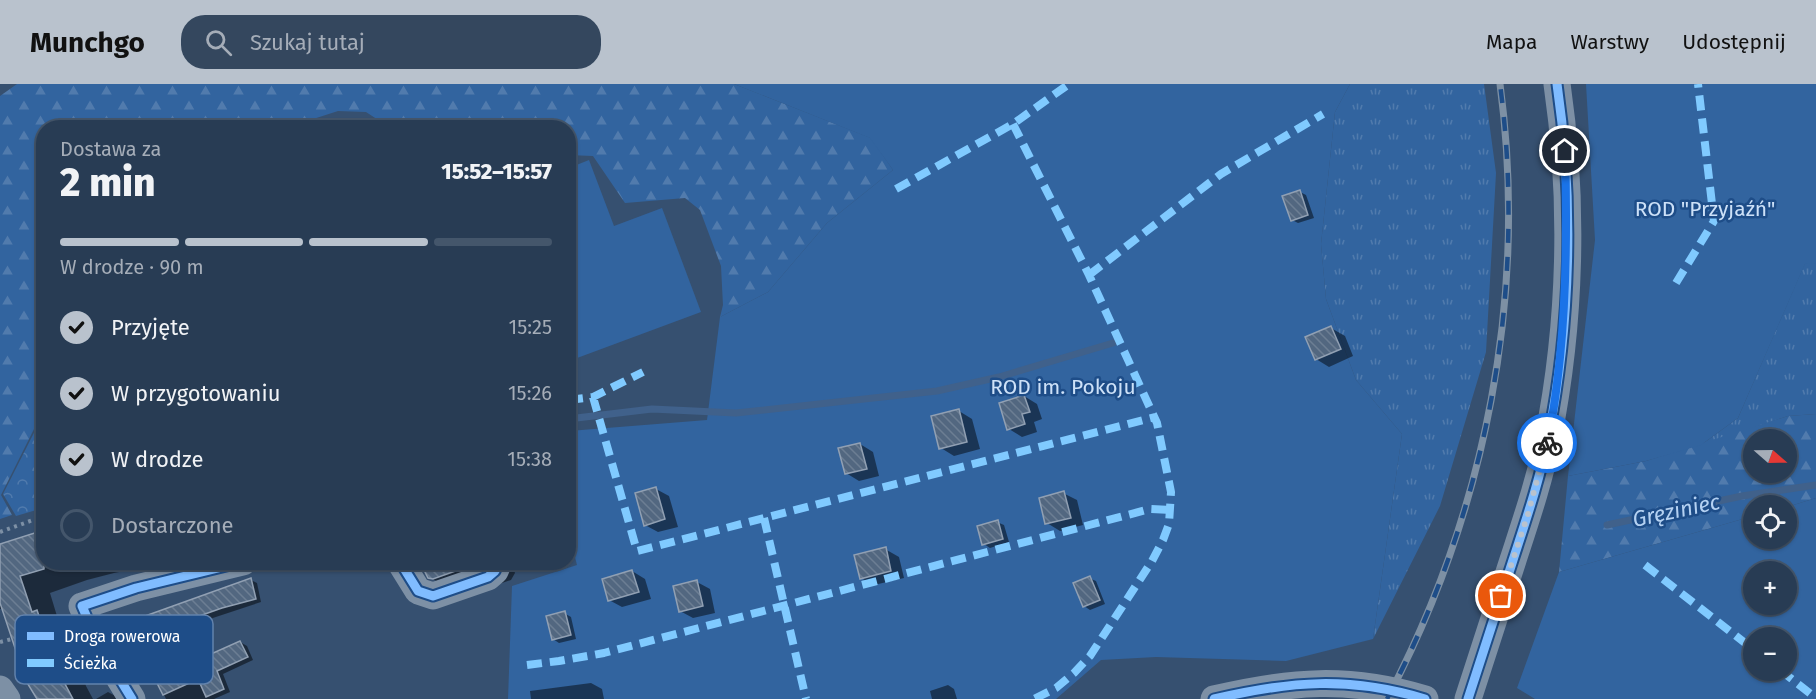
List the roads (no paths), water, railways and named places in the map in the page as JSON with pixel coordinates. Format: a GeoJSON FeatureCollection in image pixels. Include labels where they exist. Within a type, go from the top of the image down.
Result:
{"type":"FeatureCollection","features":[{"type":"Feature","properties":{"kind":"street"},"geometry":{"type":"LineString","coordinates":[[1468,699],[1534,494],[1557,391],[1567,254],[1565,151],[1557,84]]}},
{"type":"Feature","properties":{"kind":"street"},"geometry":{"type":"LineString","coordinates":[[86,615],[82,606],[136,588],[210,570]]}},
{"type":"Feature","properties":{"kind":"street"},"geometry":{"type":"LineString","coordinates":[[405,570],[418,591],[433,596],[488,577],[495,570]]}},
{"type":"Feature","properties":{"kind":"street"},"geometry":{"type":"LineString","coordinates":[[1214,699],[1279,686],[1325,683],[1368,686],[1425,699]]}},
{"type":"Feature","properties":{"kind":"street"},"geometry":{"type":"LineString","coordinates":[[123,684],[132,699]]}},
{"type":"Feature","properties":{"kind":"street"},"geometry":{"type":"LineString","coordinates":[[0,689],[7,699]]}},
{"type":"Feature","properties":{"kind":"waterway"},"geometry":{"type":"LineString","coordinates":[[576,418],[652,409],[736,413],[937,391],[999,377],[1113,343]]}},
{"type":"Feature","properties":{"kind":"waterway","name":"Gręziniec"},"geometry":{"type":"LineString","coordinates":[[1607,525],[1742,496],[1816,485]]}},
{"type":"Feature","properties":{"kind":"railway"},"geometry":{"type":"LineString","coordinates":[[1387,699],[1421,627],[1450,553],[1474,477],[1491,400],[1503,322],[1508,243],[1507,163],[1500,84]]}},
{"type":"Feature","properties":{"kind":"park label","name":"ROD \"Przyjaźń\""},"geometry":{"type":"Point","coordinates":[1705,209]}},
{"type":"Feature","properties":{"kind":"park label","name":"ROD im. Pokoju"},"geometry":{"type":"Point","coordinates":[1063,387]}}]}
